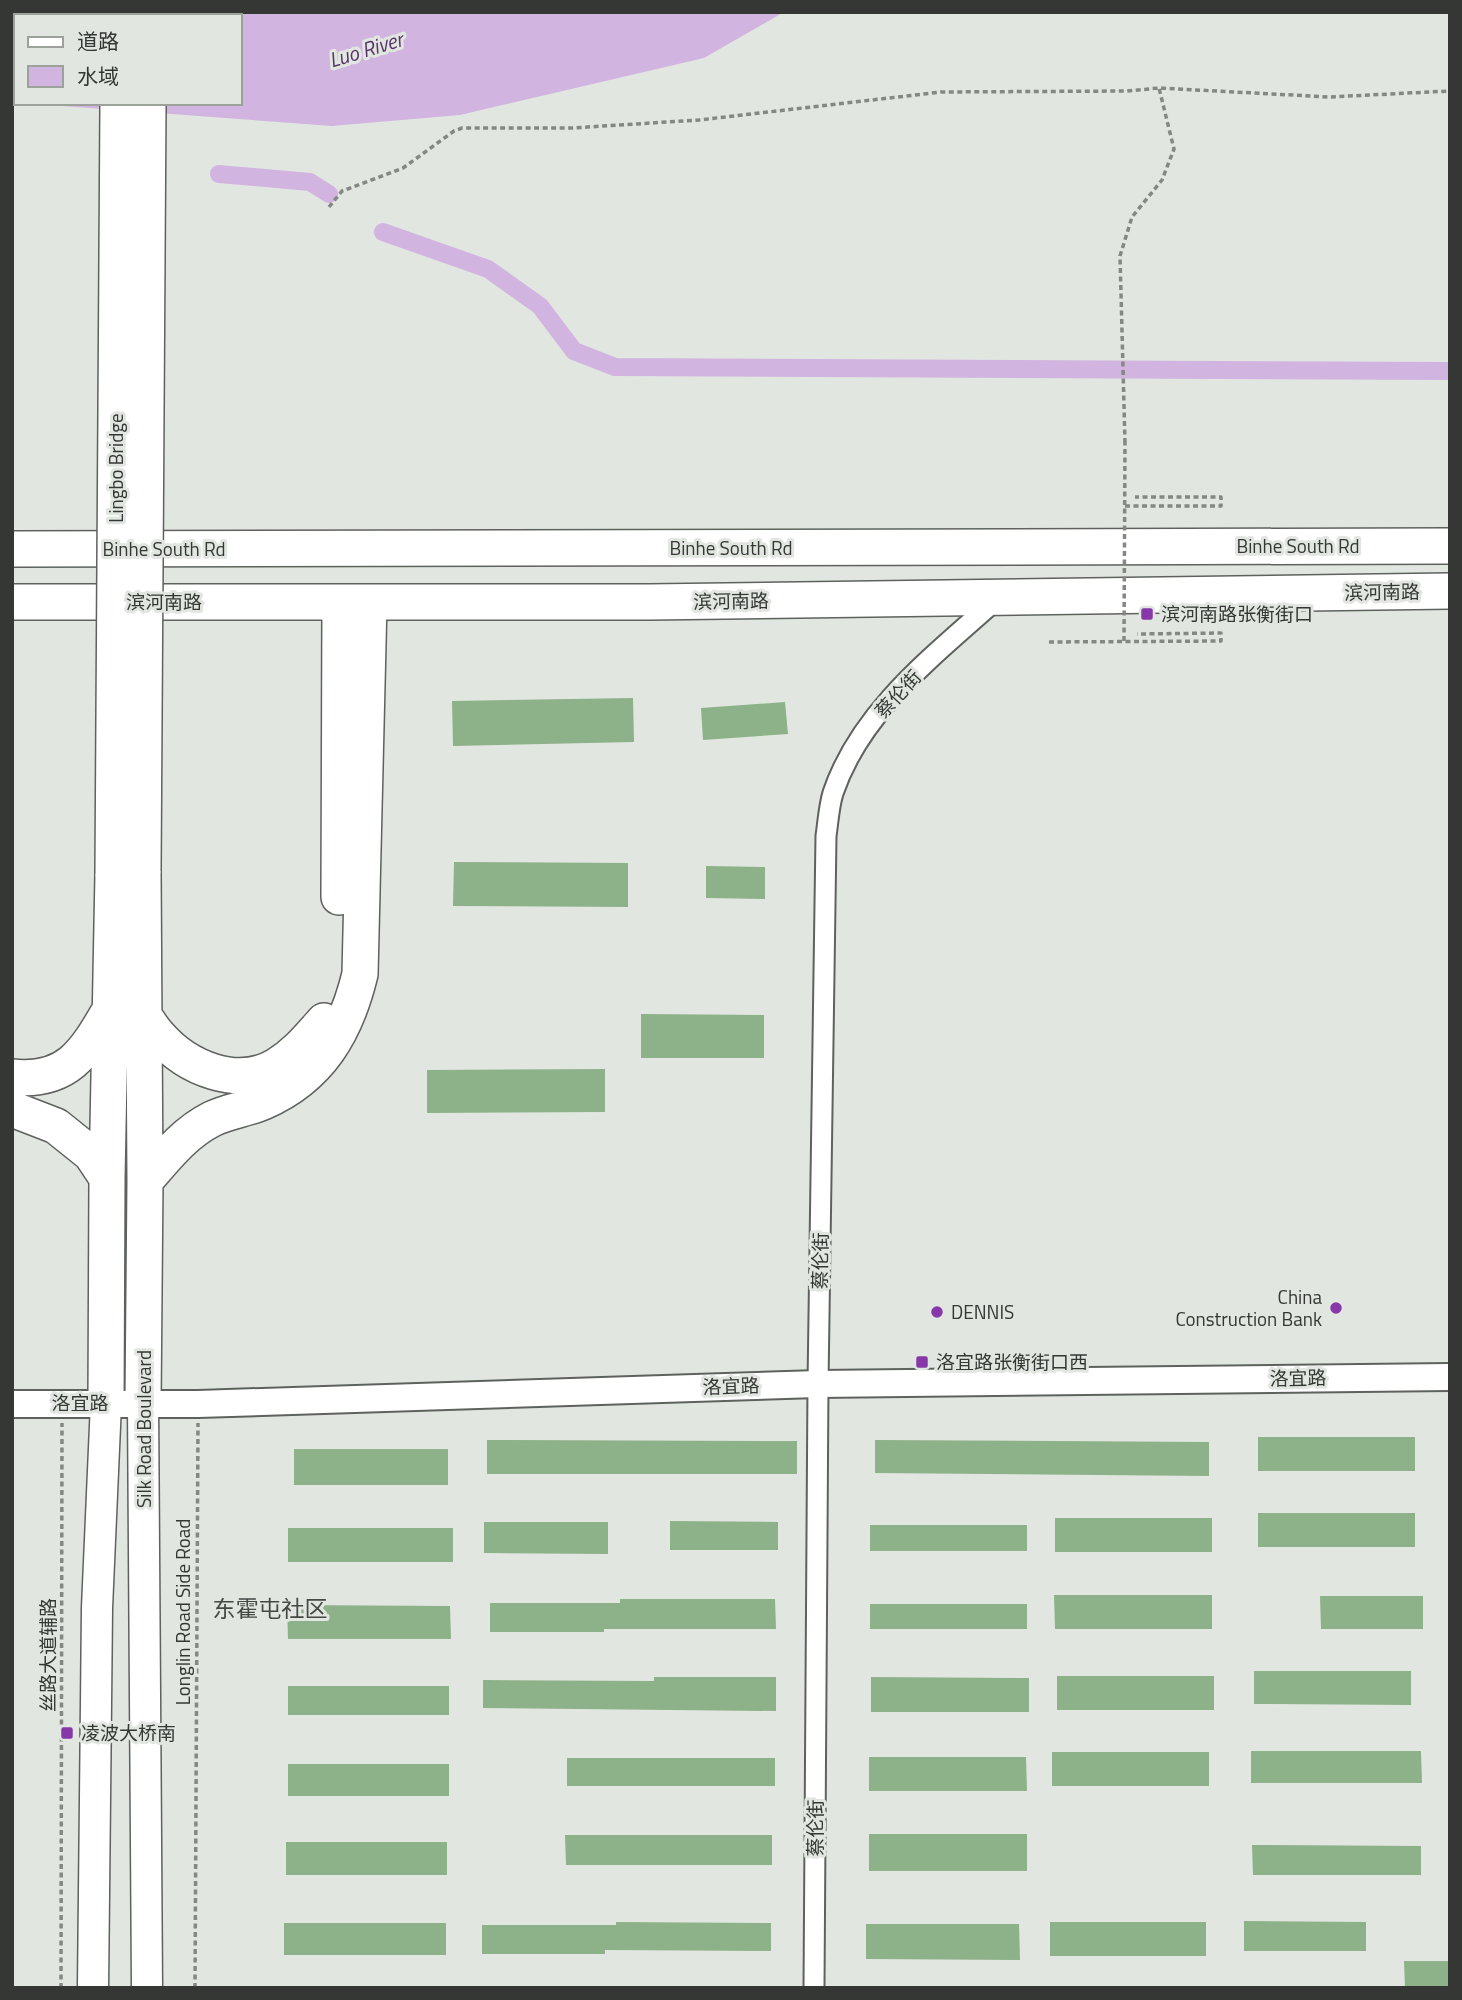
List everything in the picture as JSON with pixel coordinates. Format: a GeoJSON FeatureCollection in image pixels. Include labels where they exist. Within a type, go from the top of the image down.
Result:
{"type":"FeatureCollection","features":[{"type":"Feature","properties":{"kind":"highway","name":"Lingbo Bridge"},"geometry":{"type":"LineString","coordinates":[[118,105],[128,873]]}},
{"type":"Feature","properties":{"kind":"highway","name":"Lingbo Bridge"},"geometry":{"type":"LineString","coordinates":[[128,873],[148,105]]}},
{"type":"Feature","properties":{"kind":"highway"},"geometry":{"type":"LineString","coordinates":[[1045,546],[1064,556],[1072,568],[1064,586],[1048,598]]}},
{"type":"Feature","properties":{"kind":"highway","name":"Binhe South Rd"},"geometry":{"type":"LineString","coordinates":[[12,549],[1450,546]]}},
{"type":"Feature","properties":{"kind":"highway","name":"滨河南路"},"geometry":{"type":"LineString","coordinates":[[12,602],[354,603],[1048,598],[1450,591]]}},
{"type":"Feature","properties":{"kind":"highway"},"geometry":{"type":"LineString","coordinates":[[12,1077],[39,1077],[68,1067],[91,1042],[127,1011],[183,1056],[212,1073],[241,1077],[274,1067],[300,1048],[325,1020],[338,976],[354,603]]}},
{"type":"Feature","properties":{"kind":"highway"},"geometry":{"type":"LineString","coordinates":[[145,1181],[174,1147],[213,1118],[265,1101],[302,1080],[332,1046],[344,1024],[360,974],[354,603]]}},
{"type":"Feature","properties":{"kind":"highway","name":"Silk Road Boulevard"},"geometry":{"type":"LineString","coordinates":[[106,1397],[107,1178],[127,1011],[128,873]]}},
{"type":"Feature","properties":{"kind":"highway","name":"Silk Road Boulevard"},"geometry":{"type":"LineString","coordinates":[[127,1011],[145,1181],[143,1397]]}},
{"type":"Feature","properties":{"kind":"highway"},"geometry":{"type":"LineString","coordinates":[[12,1109],[56,1126],[91,1154],[107,1178]]}},
{"type":"Feature","properties":{"kind":"main road","name":"Silk Road Boulevard"},"geometry":{"type":"LineString","coordinates":[[93,1988],[97,1608],[106,1397]]}},
{"type":"Feature","properties":{"kind":"main road","name":"Silk Road Boulevard"},"geometry":{"type":"LineString","coordinates":[[143,1397],[147,1988]]}},
{"type":"Feature","properties":{"kind":"street","name":"蔡伦街"},"geometry":{"type":"LineString","coordinates":[[814,1988],[818,1378],[826,850],[832,794],[854,747],[898,690],[998,598]]}},
{"type":"Feature","properties":{"kind":"street","name":"洛宜路"},"geometry":{"type":"LineString","coordinates":[[12,1391],[143,1397],[198,1391],[1450,1365]]}},
{"type":"Feature","properties":{"kind":"street","name":"洛宜路"},"geometry":{"type":"LineString","coordinates":[[143,1397],[198,1404],[818,1378],[1450,1377]]}},
{"type":"Feature","properties":{"kind":"street","name":"洛宜路"},"geometry":{"type":"LineString","coordinates":[[12,1404],[106,1397]]}},
{"type":"Feature","properties":{"kind":"path"},"geometry":{"type":"LineString","coordinates":[[1124,641],[1125,443],[1120,256],[1132,216],[1162,180],[1174,149],[1159,88]]}},
{"type":"Feature","properties":{"kind":"path"},"geometry":{"type":"LineString","coordinates":[[329,207],[342,191],[403,168],[462,128],[572,128],[699,120],[941,92],[1127,91],[1159,88],[1329,97],[1450,91]]}},
{"type":"Feature","properties":{"kind":"path"},"geometry":{"type":"LineString","coordinates":[[1125,506],[1221,506],[1221,497],[1135,497]]}},
{"type":"Feature","properties":{"kind":"path"},"geometry":{"type":"LineString","coordinates":[[1049,642],[1221,641],[1221,634],[1136,634]]}},
{"type":"Feature","properties":{"kind":"path","name":"Longlin Road Side Road"},"geometry":{"type":"LineString","coordinates":[[195,1988],[198,1404]]}},
{"type":"Feature","properties":{"kind":"path","name":"丝路大道辅路"},"geometry":{"type":"LineString","coordinates":[[61,1988],[62,1423]]}},
{"type":"Feature","properties":{"kind":"water","name":"Luo River"},"geometry":{"type":"Polygon","coordinates":[[[12,12],[784,12],[704,58],[460,115],[332,126],[49,105],[242,105],[242,14],[14,14],[12,103],[12,12]]]}},
{"type":"Feature","properties":{"kind":"building"},"geometry":{"type":"Polygon","coordinates":[[[633,698],[634,742],[453,746],[452,701],[633,698]]]}},
{"type":"Feature","properties":{"kind":"building"},"geometry":{"type":"Polygon","coordinates":[[[785,702],[788,734],[703,740],[701,708],[785,702]]]}},
{"type":"Feature","properties":{"kind":"building"},"geometry":{"type":"Polygon","coordinates":[[[454,862],[628,863],[628,907],[453,906],[454,862]]]}},
{"type":"Feature","properties":{"kind":"building"},"geometry":{"type":"Polygon","coordinates":[[[706,866],[765,867],[765,899],[706,898],[706,866]]]}},
{"type":"Feature","properties":{"kind":"building"},"geometry":{"type":"Polygon","coordinates":[[[641,1014],[764,1015],[764,1058],[641,1058],[641,1014]]]}},
{"type":"Feature","properties":{"kind":"building"},"geometry":{"type":"Polygon","coordinates":[[[605,1069],[605,1112],[427,1113],[427,1070],[605,1069]]]}},
{"type":"Feature","properties":{"kind":"building"},"geometry":{"type":"Polygon","coordinates":[[[1258,1437],[1415,1437],[1415,1471],[1258,1471],[1258,1437]]]}},
{"type":"Feature","properties":{"kind":"building"},"geometry":{"type":"Polygon","coordinates":[[[487,1440],[797,1441],[797,1474],[487,1474],[487,1440]]]}},
{"type":"Feature","properties":{"kind":"building"},"geometry":{"type":"Polygon","coordinates":[[[875,1440],[1209,1442],[1209,1476],[875,1473],[875,1440]]]}},
{"type":"Feature","properties":{"kind":"building"},"geometry":{"type":"Polygon","coordinates":[[[294,1449],[448,1449],[448,1485],[294,1485],[294,1449]]]}},
{"type":"Feature","properties":{"kind":"building"},"geometry":{"type":"Polygon","coordinates":[[[1258,1513],[1415,1513],[1415,1547],[1258,1547],[1258,1513]]]}},
{"type":"Feature","properties":{"kind":"building"},"geometry":{"type":"Polygon","coordinates":[[[1055,1518],[1212,1518],[1212,1552],[1055,1552],[1055,1518]]]}},
{"type":"Feature","properties":{"kind":"building"},"geometry":{"type":"Polygon","coordinates":[[[670,1521],[778,1522],[778,1550],[670,1550],[670,1521]]]}},
{"type":"Feature","properties":{"kind":"building"},"geometry":{"type":"Polygon","coordinates":[[[484,1522],[608,1522],[608,1554],[484,1553],[484,1522]]]}},
{"type":"Feature","properties":{"kind":"building"},"geometry":{"type":"Polygon","coordinates":[[[870,1525],[1027,1525],[1027,1551],[870,1551],[870,1525]]]}},
{"type":"Feature","properties":{"kind":"building"},"geometry":{"type":"Polygon","coordinates":[[[288,1528],[453,1528],[453,1562],[288,1562],[288,1528]]]}},
{"type":"Feature","properties":{"kind":"building"},"geometry":{"type":"Polygon","coordinates":[[[1054,1595],[1212,1595],[1212,1629],[1055,1629],[1054,1595]]]}},
{"type":"Feature","properties":{"kind":"building"},"geometry":{"type":"Polygon","coordinates":[[[1320,1596],[1423,1596],[1423,1629],[1321,1629],[1320,1596]]]}},
{"type":"Feature","properties":{"kind":"building"},"geometry":{"type":"Polygon","coordinates":[[[620,1599],[775,1599],[776,1629],[490,1632],[490,1603],[620,1603],[620,1599]]]}},
{"type":"Feature","properties":{"kind":"building"},"geometry":{"type":"Polygon","coordinates":[[[870,1604],[1027,1604],[1027,1629],[870,1629],[870,1604]]]}},
{"type":"Feature","properties":{"kind":"building"},"geometry":{"type":"Polygon","coordinates":[[[287,1605],[450,1606],[451,1639],[288,1639],[287,1605]]]}},
{"type":"Feature","properties":{"kind":"building"},"geometry":{"type":"Polygon","coordinates":[[[1254,1671],[1411,1671],[1411,1705],[1254,1704],[1254,1671]]]}},
{"type":"Feature","properties":{"kind":"building"},"geometry":{"type":"Polygon","coordinates":[[[1057,1676],[1214,1676],[1214,1710],[1057,1710],[1057,1676]]]}},
{"type":"Feature","properties":{"kind":"building"},"geometry":{"type":"Polygon","coordinates":[[[654,1677],[776,1677],[776,1711],[483,1708],[483,1680],[654,1681],[654,1677]]]}},
{"type":"Feature","properties":{"kind":"building"},"geometry":{"type":"Polygon","coordinates":[[[871,1677],[1029,1678],[1029,1712],[871,1712],[871,1677]]]}},
{"type":"Feature","properties":{"kind":"building"},"geometry":{"type":"Polygon","coordinates":[[[288,1686],[449,1686],[449,1715],[288,1715],[288,1686]]]}},
{"type":"Feature","properties":{"kind":"building"},"geometry":{"type":"Polygon","coordinates":[[[1251,1751],[1421,1751],[1422,1783],[1251,1783],[1251,1751]]]}},
{"type":"Feature","properties":{"kind":"building"},"geometry":{"type":"Polygon","coordinates":[[[1052,1752],[1209,1752],[1209,1786],[1052,1786],[1052,1752]]]}},
{"type":"Feature","properties":{"kind":"building"},"geometry":{"type":"Polygon","coordinates":[[[869,1757],[1026,1757],[1027,1791],[869,1791],[869,1757]]]}},
{"type":"Feature","properties":{"kind":"building"},"geometry":{"type":"Polygon","coordinates":[[[567,1758],[775,1758],[775,1786],[567,1786],[567,1758]]]}},
{"type":"Feature","properties":{"kind":"building"},"geometry":{"type":"Polygon","coordinates":[[[288,1764],[449,1764],[449,1796],[288,1796],[288,1764]]]}},
{"type":"Feature","properties":{"kind":"building"},"geometry":{"type":"Polygon","coordinates":[[[869,1834],[1027,1834],[1027,1871],[869,1871],[869,1834]]]}},
{"type":"Feature","properties":{"kind":"building"},"geometry":{"type":"Polygon","coordinates":[[[565,1835],[772,1835],[772,1865],[566,1865],[565,1835]]]}},
{"type":"Feature","properties":{"kind":"building"},"geometry":{"type":"Polygon","coordinates":[[[286,1842],[447,1842],[447,1875],[286,1875],[286,1842]]]}},
{"type":"Feature","properties":{"kind":"building"},"geometry":{"type":"Polygon","coordinates":[[[1252,1845],[1421,1846],[1421,1875],[1253,1875],[1252,1845]]]}},
{"type":"Feature","properties":{"kind":"building"},"geometry":{"type":"Polygon","coordinates":[[[1244,1921],[1366,1922],[1366,1951],[1244,1951],[1244,1921]]]}},
{"type":"Feature","properties":{"kind":"building"},"geometry":{"type":"Polygon","coordinates":[[[616,1922],[771,1923],[771,1951],[605,1950],[605,1954],[482,1954],[482,1925],[616,1925],[616,1922]]]}},
{"type":"Feature","properties":{"kind":"building"},"geometry":{"type":"Polygon","coordinates":[[[1050,1922],[1206,1922],[1206,1956],[1050,1956],[1050,1922]]]}},
{"type":"Feature","properties":{"kind":"building"},"geometry":{"type":"Polygon","coordinates":[[[284,1923],[446,1923],[446,1955],[284,1955],[284,1923]]]}},
{"type":"Feature","properties":{"kind":"building"},"geometry":{"type":"Polygon","coordinates":[[[866,1924],[1019,1924],[1020,1960],[866,1959],[866,1924]]]}},
{"type":"Feature","properties":{"kind":"building"},"geometry":{"type":"Polygon","coordinates":[[[1404,1961],[1450,1961],[1450,1988],[1405,1988],[1404,1961]]]}},
{"type":"Feature","properties":{"kind":"waterway"},"geometry":{"type":"LineString","coordinates":[[219,174],[310,182],[329,194]]}},
{"type":"Feature","properties":{"kind":"waterway"},"geometry":{"type":"LineString","coordinates":[[383,232],[488,269],[540,306],[574,351],[615,367],[1450,371]]}},
{"type":"Feature","properties":{"kind":"place","name":"滨河南路张衡街口"},"geometry":{"type":"Point","coordinates":[1147,614]}},
{"type":"Feature","properties":{"kind":"place","name":"China Construction Bank"},"geometry":{"type":"Point","coordinates":[1336,1308]}},
{"type":"Feature","properties":{"kind":"place","name":"DENNIS"},"geometry":{"type":"Point","coordinates":[937,1312]}},
{"type":"Feature","properties":{"kind":"place","name":"洛宜路张衡街口西"},"geometry":{"type":"Point","coordinates":[922,1362]}},
{"type":"Feature","properties":{"kind":"place","name":"凌波大桥南"},"geometry":{"type":"Point","coordinates":[67,1733]}},
{"type":"Feature","properties":{"kind":"district","name":"东霍屯社区"},"geometry":{"type":"Point","coordinates":[270,1609]}}]}
